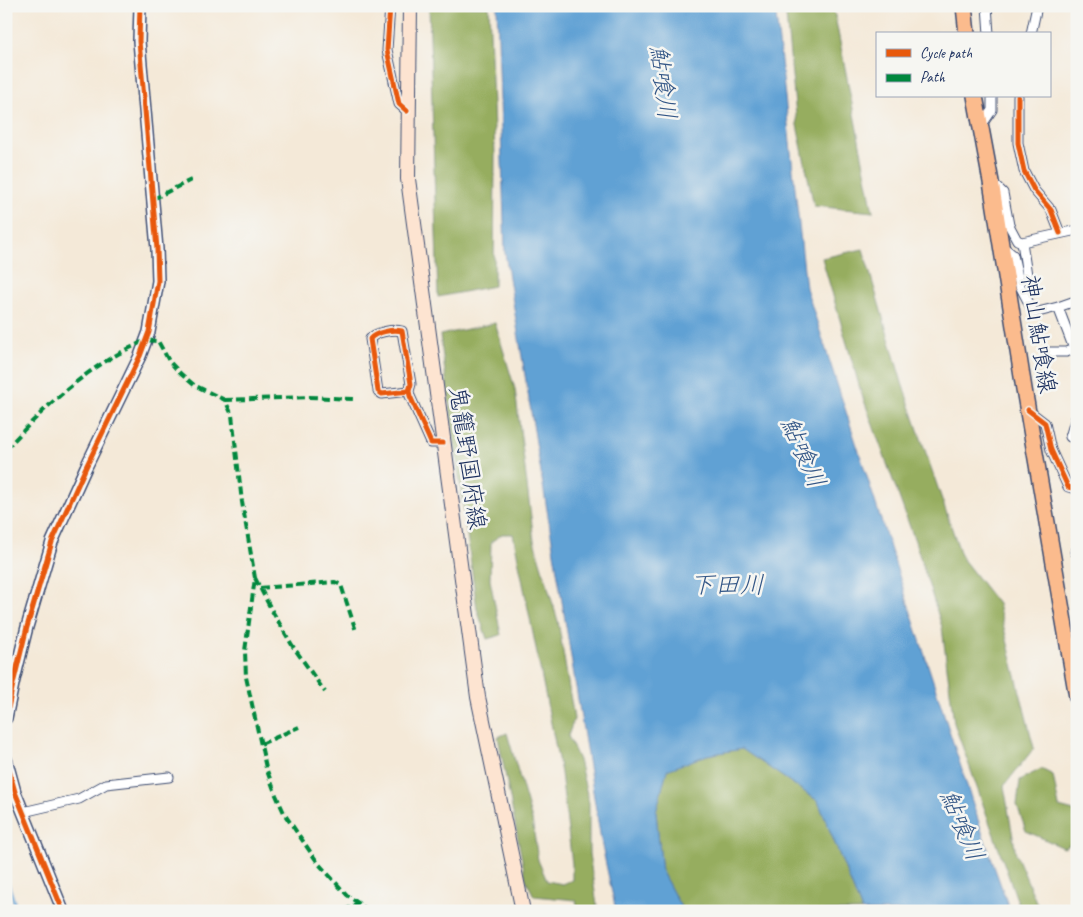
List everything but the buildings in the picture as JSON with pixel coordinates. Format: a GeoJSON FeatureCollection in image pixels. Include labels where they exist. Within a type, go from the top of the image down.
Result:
{"type":"FeatureCollection","features":[{"type":"Feature","properties":{"kind":"main road","name":"鬼籠野国府線"},"geometry":{"type":"LineString","coordinates":[[410,6],[408,179],[478,697],[523,911]]}},
{"type":"Feature","properties":{"kind":"main road"},"geometry":{"type":"LineString","coordinates":[[964,6],[967,32]]}},
{"type":"Feature","properties":{"kind":"main road","name":"神山鮎喰線"},"geometry":{"type":"LineString","coordinates":[[975,98],[1077,697]]}},
{"type":"Feature","properties":{"kind":"street"},"geometry":{"type":"LineString","coordinates":[[6,718],[25,636],[52,542],[140,356],[149,332],[154,308],[158,281],[157,249],[139,41],[140,6]]}},
{"type":"Feature","properties":{"kind":"street"},"geometry":{"type":"LineString","coordinates":[[390,6],[387,50],[399,104],[408,111]]}},
{"type":"Feature","properties":{"kind":"street"},"geometry":{"type":"LineString","coordinates":[[987,6],[989,32]]}},
{"type":"Feature","properties":{"kind":"street"},"geometry":{"type":"LineString","coordinates":[[1031,32],[1037,6]]}},
{"type":"Feature","properties":{"kind":"street"},"geometry":{"type":"LineString","coordinates":[[981,126],[992,110],[992,98]]}},
{"type":"Feature","properties":{"kind":"street"},"geometry":{"type":"LineString","coordinates":[[1018,98],[1018,143],[1024,172],[1034,190],[1051,210],[1060,233]]}},
{"type":"Feature","properties":{"kind":"street"},"geometry":{"type":"LineString","coordinates":[[991,182],[1003,193],[1009,225],[1017,240],[1022,242],[1077,230]]}},
{"type":"Feature","properties":{"kind":"street"},"geometry":{"type":"LineString","coordinates":[[1022,242],[1027,275]]}},
{"type":"Feature","properties":{"kind":"street"},"geometry":{"type":"LineString","coordinates":[[1002,246],[1013,255],[1020,286],[1034,313],[1075,302]]}},
{"type":"Feature","properties":{"kind":"street"},"geometry":{"type":"LineString","coordinates":[[1046,352],[1066,352],[1076,349],[1058,307]]}},
{"type":"Feature","properties":{"kind":"street"},"geometry":{"type":"LineString","coordinates":[[408,391],[382,394],[378,391],[370,339],[373,335],[397,330],[402,331],[411,384],[408,391],[431,443],[443,443]]}},
{"type":"Feature","properties":{"kind":"street"},"geometry":{"type":"LineString","coordinates":[[1028,410],[1044,423],[1051,450],[1068,487],[1077,489]]}},
{"type":"Feature","properties":{"kind":"street"},"geometry":{"type":"LineString","coordinates":[[1077,414],[1070,437],[1077,439]]}},
{"type":"Feature","properties":{"kind":"street"},"geometry":{"type":"LineString","coordinates":[[6,761],[15,792],[63,911]]}},
{"type":"Feature","properties":{"kind":"street"},"geometry":{"type":"LineString","coordinates":[[23,812],[79,799],[106,784],[169,777]]}},
{"type":"Feature","properties":{"kind":"green space"},"geometry":{"type":"Polygon","coordinates":[[[429,6],[489,6],[495,155],[494,286],[438,297],[429,6]]]}},
{"type":"Feature","properties":{"kind":"green space"},"geometry":{"type":"Polygon","coordinates":[[[785,6],[833,6],[873,212],[814,206],[797,125],[785,6]]]}},
{"type":"Feature","properties":{"kind":"green space"},"geometry":{"type":"Polygon","coordinates":[[[863,249],[902,383],[962,558],[998,604],[1034,748],[1004,786],[1016,854],[1040,911],[1021,911],[954,723],[942,627],[915,541],[861,392],[822,258],[863,249]]]}},
{"type":"Feature","properties":{"kind":"green space"},"geometry":{"type":"Polygon","coordinates":[[[495,323],[515,389],[534,541],[558,621],[574,719],[568,736],[579,760],[589,803],[589,854],[598,911],[578,911],[576,900],[534,896],[526,880],[498,737],[507,733],[532,820],[538,860],[547,881],[563,884],[572,880],[572,864],[561,773],[513,534],[502,534],[491,542],[490,580],[501,635],[487,639],[477,609],[440,335],[495,323]]]}},
{"type":"Feature","properties":{"kind":"green space"},"geometry":{"type":"Polygon","coordinates":[[[742,749],[818,801],[862,911],[683,911],[662,872],[656,812],[667,769],[707,755],[742,749]]]}},
{"type":"Feature","properties":{"kind":"green space"},"geometry":{"type":"Polygon","coordinates":[[[1041,769],[1053,775],[1059,807],[1074,811],[1077,816],[1077,841],[1064,848],[1026,831],[1017,805],[1020,780],[1041,769]]]}},
{"type":"Feature","properties":{"kind":"water","name":"下田川"},"geometry":{"type":"Polygon","coordinates":[[[497,6],[775,6],[806,288],[983,835],[1010,911],[862,911],[818,801],[742,749],[707,755],[667,770],[656,812],[662,872],[683,911],[616,911],[602,846],[505,253],[497,6]]]}},
{"type":"Feature","properties":{"kind":"waterway"},"geometry":{"type":"LineString","coordinates":[[6,877],[17,911]]}},
{"type":"Feature","properties":{"kind":"marked path"},"geometry":{"type":"LineString","coordinates":[[153,199],[191,180]]}},
{"type":"Feature","properties":{"kind":"marked path"},"geometry":{"type":"LineString","coordinates":[[6,449],[49,405],[81,379],[114,356],[144,341],[158,341],[169,361],[181,374],[194,385],[225,400],[232,415],[242,502],[255,578],[245,651],[246,677],[266,768],[285,815],[318,863],[347,895],[369,911]]}},
{"type":"Feature","properties":{"kind":"marked path"},"geometry":{"type":"LineString","coordinates":[[225,400],[309,397],[353,399]]}},
{"type":"Feature","properties":{"kind":"marked path"},"geometry":{"type":"LineString","coordinates":[[255,578],[292,645],[325,692]]}},
{"type":"Feature","properties":{"kind":"marked path"},"geometry":{"type":"LineString","coordinates":[[260,588],[335,582],[341,585],[356,631]]}},
{"type":"Feature","properties":{"kind":"marked path"},"geometry":{"type":"LineString","coordinates":[[261,744],[299,727]]}},
{"type":"Feature","properties":{"kind":"marked path"},"geometry":{"type":"LineString","coordinates":[[343,911],[358,903]]}},
{"type":"Feature","properties":{"kind":"cycle path"},"geometry":{"type":"LineString","coordinates":[[6,718],[27,627],[52,542],[140,356],[149,332],[158,281],[157,249],[139,41],[140,6]]}},
{"type":"Feature","properties":{"kind":"cycle path"},"geometry":{"type":"LineString","coordinates":[[390,6],[387,50],[399,104],[407,111]]}},
{"type":"Feature","properties":{"kind":"cycle path"},"geometry":{"type":"LineString","coordinates":[[1018,98],[1018,143],[1024,171],[1034,190],[1051,210],[1060,233]]}},
{"type":"Feature","properties":{"kind":"cycle path"},"geometry":{"type":"LineString","coordinates":[[409,391],[382,394],[378,391],[370,339],[372,337],[384,332],[402,331],[411,384],[410,396],[431,443],[443,443]]}},
{"type":"Feature","properties":{"kind":"cycle path"},"geometry":{"type":"LineString","coordinates":[[1028,410],[1045,423],[1051,450],[1068,487],[1077,489]]}},
{"type":"Feature","properties":{"kind":"cycle path"},"geometry":{"type":"LineString","coordinates":[[6,759],[15,792],[63,911]]}},
{"type":"Feature","properties":{"kind":"water label","name":"鮎喰川"},"geometry":{"type":"Point","coordinates":[664,82]}},
{"type":"Feature","properties":{"kind":"water label","name":"鮎喰川"},"geometry":{"type":"Point","coordinates":[804,452]}},
{"type":"Feature","properties":{"kind":"water label","name":"鮎喰川"},"geometry":{"type":"Point","coordinates":[963,825]}}]}
